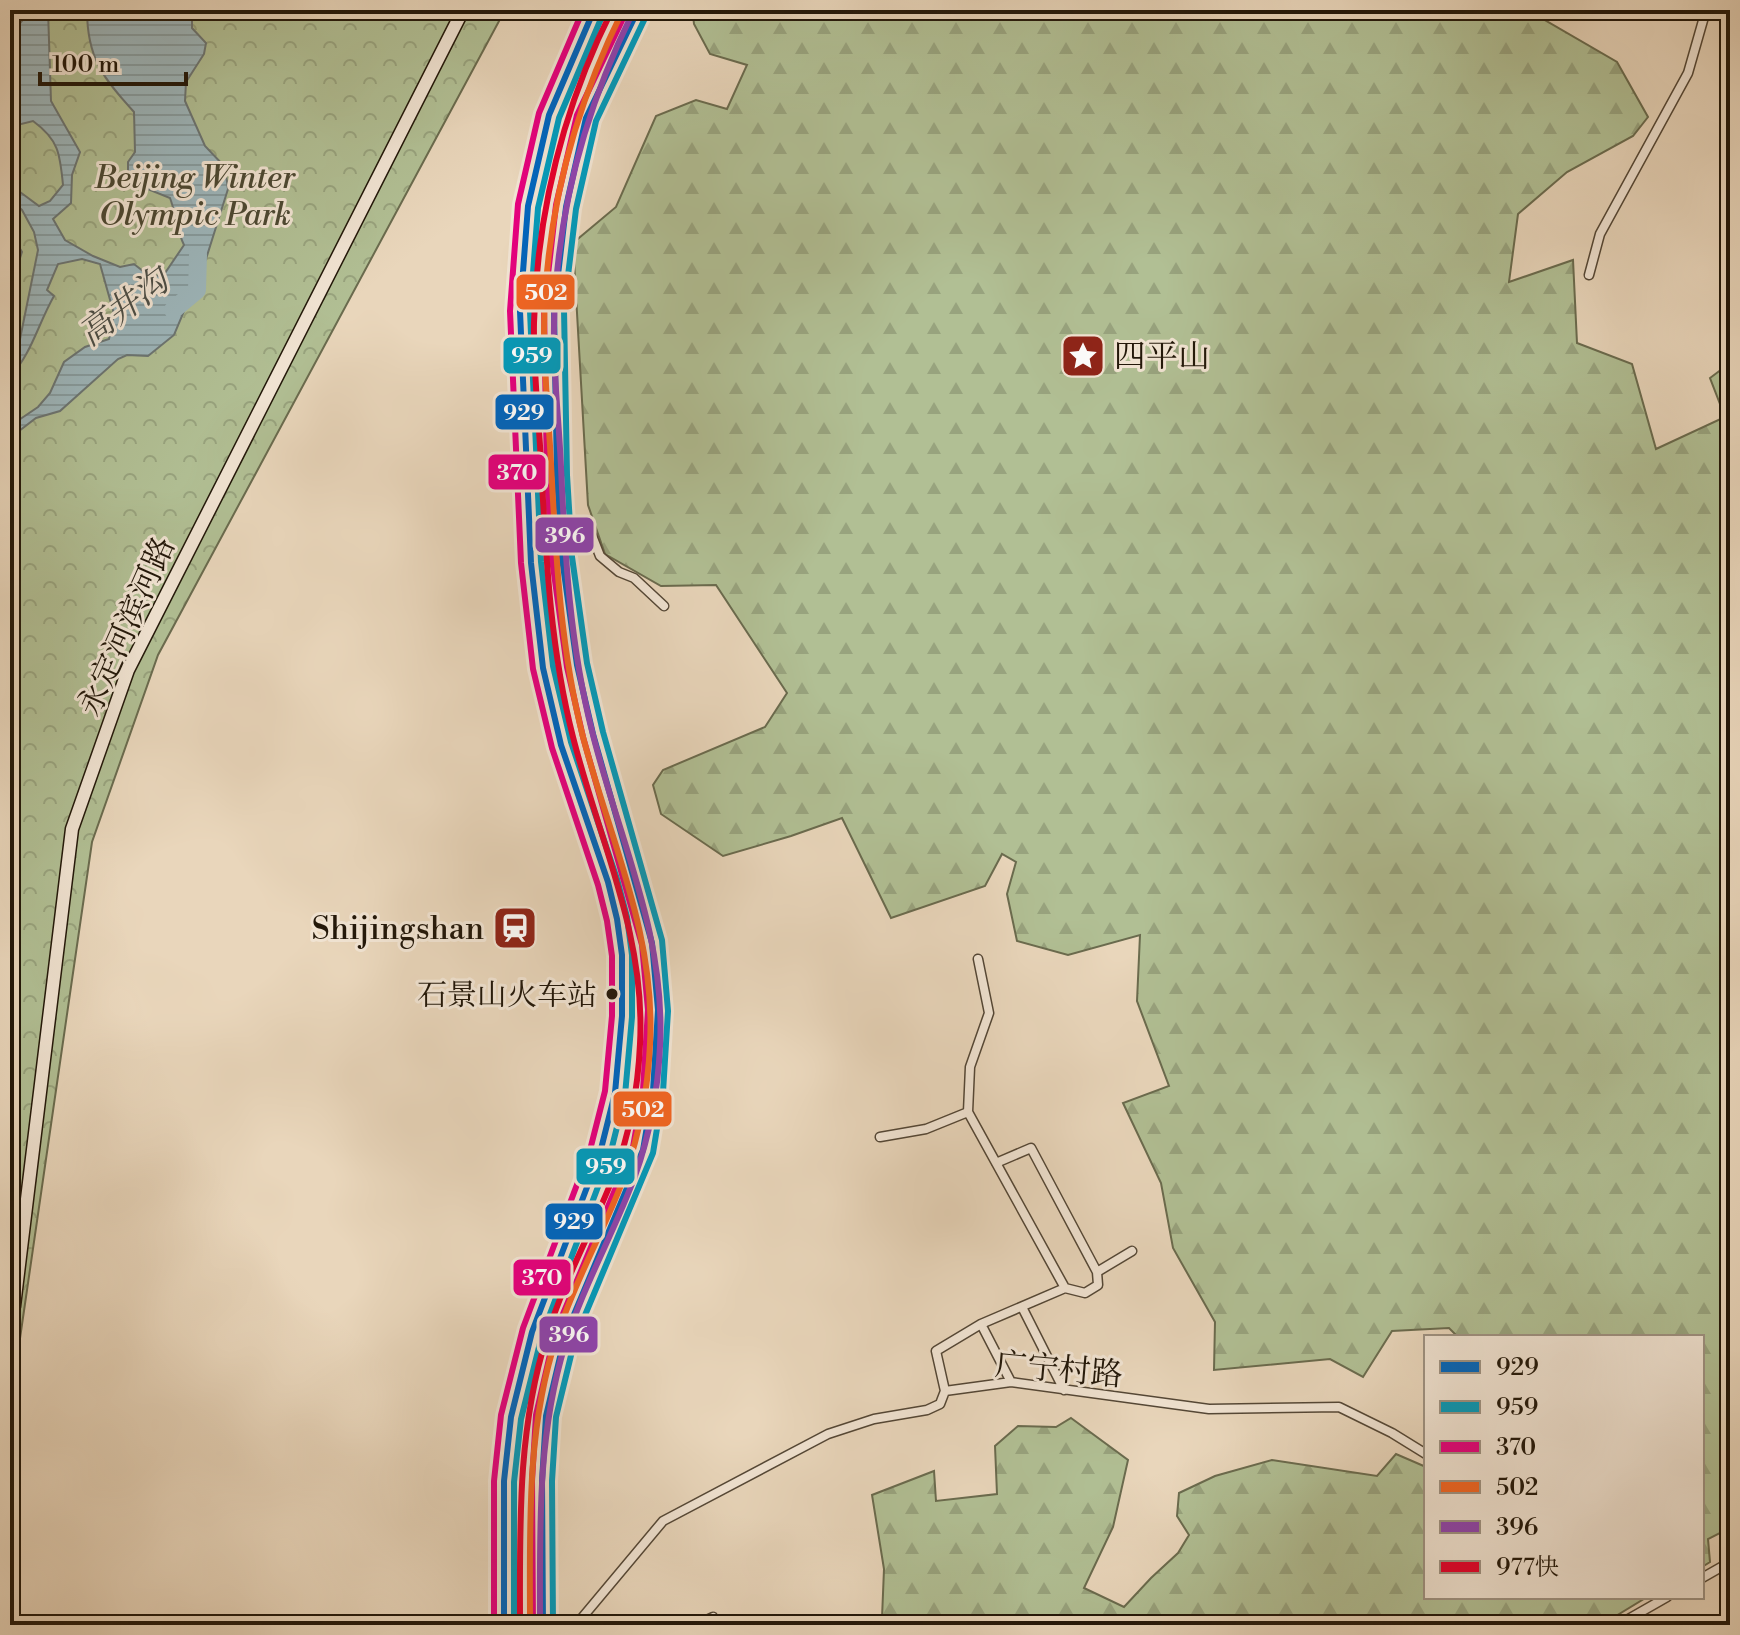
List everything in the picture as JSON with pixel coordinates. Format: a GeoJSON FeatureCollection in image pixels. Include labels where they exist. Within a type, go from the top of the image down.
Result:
{"type":"FeatureCollection","features":[{"type":"Feature","properties":{"kind":"highway"},"geometry":{"type":"LineString","coordinates":[[515,1625],[514,1483],[521,1418],[541,1333],[614,1149],[627,1093],[633,1012],[629,947],[622,909],[573,744],[555,667],[537,560],[535,513],[530,308],[539,205],[561,112],[604,10]]}},
{"type":"Feature","properties":{"kind":"highway"},"geometry":{"type":"LineString","coordinates":[[530,1625],[529,1483],[536,1417],[557,1337],[634,1150],[645,1092],[651,1011],[644,944],[623,862],[584,738],[567,664],[554,559],[544,308],[554,207],[562,176],[579,116],[623,10]]}},
{"type":"Feature","properties":{"kind":"street","name":"永定河滨河路"},"geometry":{"type":"LineString","coordinates":[[10,1318],[16,1291],[72,829],[128,670],[463,10]]}},
{"type":"Feature","properties":{"kind":"street"},"geometry":{"type":"LineString","coordinates":[[504,1625],[504,1481],[511,1417],[532,1332],[600,1153],[615,1093],[622,1016],[622,955],[617,919],[608,882],[561,745],[543,668],[531,563],[520,311],[528,206],[549,115],[594,10]]}},
{"type":"Feature","properties":{"kind":"street"},"geometry":{"type":"LineString","coordinates":[[543,1625],[542,1481],[546,1416],[565,1336],[643,1150],[653,1091],[658,1010],[652,943],[593,734],[577,665],[562,558],[557,475],[554,309],[566,207],[586,118],[638,10]]}},
{"type":"Feature","properties":{"kind":"street"},"geometry":{"type":"LineString","coordinates":[[1589,275],[1600,234],[1688,73],[1706,10]]}},
{"type":"Feature","properties":{"kind":"street"},"geometry":{"type":"LineString","coordinates":[[561,530],[591,533],[600,556],[619,572],[634,578],[664,606]]}},
{"type":"Feature","properties":{"kind":"street"},"geometry":{"type":"LineString","coordinates":[[978,959],[989,1013],[970,1067],[968,1112],[1065,1288]]}},
{"type":"Feature","properties":{"kind":"street"},"geometry":{"type":"LineString","coordinates":[[880,1137],[926,1129],[968,1112]]}},
{"type":"Feature","properties":{"kind":"street"},"geometry":{"type":"LineString","coordinates":[[945,1391],[936,1351],[981,1324],[1065,1288],[1085,1293],[1098,1285],[1097,1272],[1031,1148],[996,1163]]}},
{"type":"Feature","properties":{"kind":"street"},"geometry":{"type":"LineString","coordinates":[[1097,1272],[1132,1251]]}},
{"type":"Feature","properties":{"kind":"street"},"geometry":{"type":"LineString","coordinates":[[1022,1307],[1064,1390]]}},
{"type":"Feature","properties":{"kind":"street"},"geometry":{"type":"LineString","coordinates":[[981,1324],[1011,1382]]}},
{"type":"Feature","properties":{"kind":"street","name":"广宁村路"},"geometry":{"type":"LineString","coordinates":[[576,1625],[663,1521],[828,1434],[874,1419],[927,1410],[940,1404],[945,1391],[1011,1382],[1209,1409],[1339,1407],[1424,1453]]}},
{"type":"Feature","properties":{"kind":"street"},"geometry":{"type":"LineString","coordinates":[[1704,1577],[1730,1562]]}},
{"type":"Feature","properties":{"kind":"street"},"geometry":{"type":"LineString","coordinates":[[1618,1625],[1664,1599]]}},
{"type":"Feature","properties":{"kind":"street"},"geometry":{"type":"LineString","coordinates":[[696,1625],[713,1617]]}},
{"type":"Feature","properties":{"kind":"green space","name":"Beijing Winter Olympic Park"},"geometry":{"type":"Polygon","coordinates":[[[10,10],[505,10],[158,655],[92,842],[17,1359],[10,1387],[10,10]]]}},
{"type":"Feature","properties":{"kind":"green space"},"geometry":{"type":"Polygon","coordinates":[[[699,10],[1541,10],[1538,16],[1617,62],[1648,117],[1633,136],[1567,172],[1518,214],[1509,282],[1573,260],[1577,343],[1632,364],[1656,449],[1725,417],[1710,378],[1730,363],[1730,1528],[1708,1539],[1710,1562],[1704,1566],[1704,1335],[1456,1335],[1449,1328],[1392,1331],[1363,1377],[1330,1359],[1214,1370],[1215,1322],[1173,1248],[1161,1183],[1123,1103],[1169,1086],[1137,1001],[1140,935],[1068,955],[1017,941],[1007,894],[1016,862],[1002,854],[985,886],[891,918],[842,818],[723,856],[661,814],[653,785],[663,770],[765,727],[787,693],[716,585],[661,586],[605,554],[588,505],[573,243],[616,207],[656,116],[696,100],[727,109],[747,65],[710,54],[694,24],[693,15],[699,10]]]}},
{"type":"Feature","properties":{"kind":"green space"},"geometry":{"type":"Polygon","coordinates":[[[1071,1418],[1128,1460],[1113,1527],[1084,1588],[1124,1607],[1178,1553],[1189,1535],[1177,1516],[1179,1493],[1215,1476],[1272,1460],[1377,1476],[1396,1454],[1424,1466],[1424,1599],[1644,1599],[1601,1625],[856,1625],[882,1618],[884,1569],[872,1495],[934,1471],[936,1501],[997,1494],[995,1446],[1018,1426],[1056,1427],[1071,1418]]]}},
{"type":"Feature","properties":{"kind":"water"},"geometry":{"type":"Polygon","coordinates":[[[25,10],[48,10],[51,101],[80,152],[72,175],[71,203],[53,219],[65,240],[120,267],[134,264],[148,275],[163,276],[184,245],[170,198],[140,186],[128,172],[128,162],[135,152],[134,112],[99,66],[90,41],[87,10],[192,10],[192,28],[206,43],[204,54],[186,82],[185,101],[205,146],[225,167],[228,189],[206,259],[174,335],[148,356],[127,355],[118,359],[60,411],[36,418],[10,438],[10,426],[38,407],[50,393],[64,362],[85,347],[109,339],[114,314],[100,264],[82,259],[58,264],[47,290],[54,296],[29,348],[10,377],[10,351],[20,339],[38,250],[34,232],[22,210],[10,200],[10,70],[15,30],[25,17],[25,10]],[[33,121],[17,125],[16,180],[20,192],[39,206],[50,201],[63,185],[57,148],[33,121]]]}},
{"type":"Feature","properties":{"kind":"water"},"geometry":{"type":"Polygon","coordinates":[[[10,233],[22,252],[10,320],[10,233]]]}},
{"type":"Feature","properties":{"kind":"waterway","name":"高井沟"},"geometry":{"type":"LineString","coordinates":[[173,310],[197,290],[198,255]]}},
{"type":"Feature","properties":{"kind":"transit line","name":"370"},"geometry":{"type":"LineString","coordinates":[[494,1625],[494,1481],[501,1415],[523,1328],[590,1150],[605,1091],[612,1016],[612,956],[607,921],[552,748],[533,669],[521,563],[510,311],[518,204],[539,113],[583,10]]}},
{"type":"Feature","properties":{"kind":"transit line","name":"929"},"geometry":{"type":"LineString","coordinates":[[504,1625],[504,1481],[511,1417],[532,1332],[600,1153],[615,1093],[622,1016],[622,955],[617,919],[608,882],[561,745],[543,668],[531,563],[520,311],[528,206],[549,115],[594,10]]}},
{"type":"Feature","properties":{"kind":"transit line","name":"977快"},"geometry":{"type":"LineString","coordinates":[[520,1625],[522,1479],[537,1371],[562,1295],[620,1159],[632,1111],[640,1044],[640,1004],[628,926],[573,737],[559,669],[547,567],[534,358],[536,282],[547,201],[567,123],[612,10]]}},
{"type":"Feature","properties":{"kind":"transit line","name":"502"},"geometry":{"type":"LineString","coordinates":[[530,1625],[532,1479],[547,1371],[564,1315],[630,1159],[642,1110],[650,1044],[650,1004],[639,926],[583,737],[569,669],[557,567],[544,348],[550,247],[565,166],[590,87],[623,10]]}},
{"type":"Feature","properties":{"kind":"transit line","name":"370"},"geometry":{"type":"LineString","coordinates":[[533,1625],[532,1481],[536,1415],[555,1333],[633,1147],[643,1090],[648,1010],[642,945],[583,737],[567,667],[552,559],[547,475],[544,309],[556,205],[577,115],[627,10]]}},
{"type":"Feature","properties":{"kind":"transit line","name":"929"},"geometry":{"type":"LineString","coordinates":[[543,1625],[542,1481],[546,1416],[565,1336],[643,1150],[653,1091],[658,1010],[652,943],[593,734],[577,665],[562,558],[557,475],[554,309],[566,207],[586,118],[638,10]]}},
{"type":"Feature","properties":{"kind":"transit line","name":"959"},"geometry":{"type":"LineString","coordinates":[[514,1625],[514,1482],[521,1419],[542,1335],[610,1155],[625,1095],[632,1017],[632,955],[627,917],[571,742],[553,666],[541,562],[530,311],[538,208],[559,118],[603,14]]}},
{"type":"Feature","properties":{"kind":"transit line","name":"396"},"geometry":{"type":"LineString","coordinates":[[540,1625],[542,1484],[556,1379],[572,1323],[627,1197],[645,1144],[660,1046],[656,964],[648,925],[592,731],[578,666],[567,567],[554,361],[556,285],[567,205],[587,127],[632,14]]}},
{"type":"Feature","properties":{"kind":"transit line","name":"959"},"geometry":{"type":"LineString","coordinates":[[553,1625],[552,1481],[556,1417],[575,1339],[653,1153],[663,1092],[668,1011],[662,940],[603,732],[587,663],[572,557],[567,475],[564,309],[576,209],[596,121],[647,14]]}},
{"type":"Feature","properties":{"kind":"place","name":"四平山"},"geometry":{"type":"Point","coordinates":[1083,356]}},
{"type":"Feature","properties":{"kind":"place","name":"Shijingshan"},"geometry":{"type":"Point","coordinates":[515,928]}},
{"type":"Feature","properties":{"kind":"place","name":"石景山火车站"},"geometry":{"type":"Point","coordinates":[612,994]}}]}
